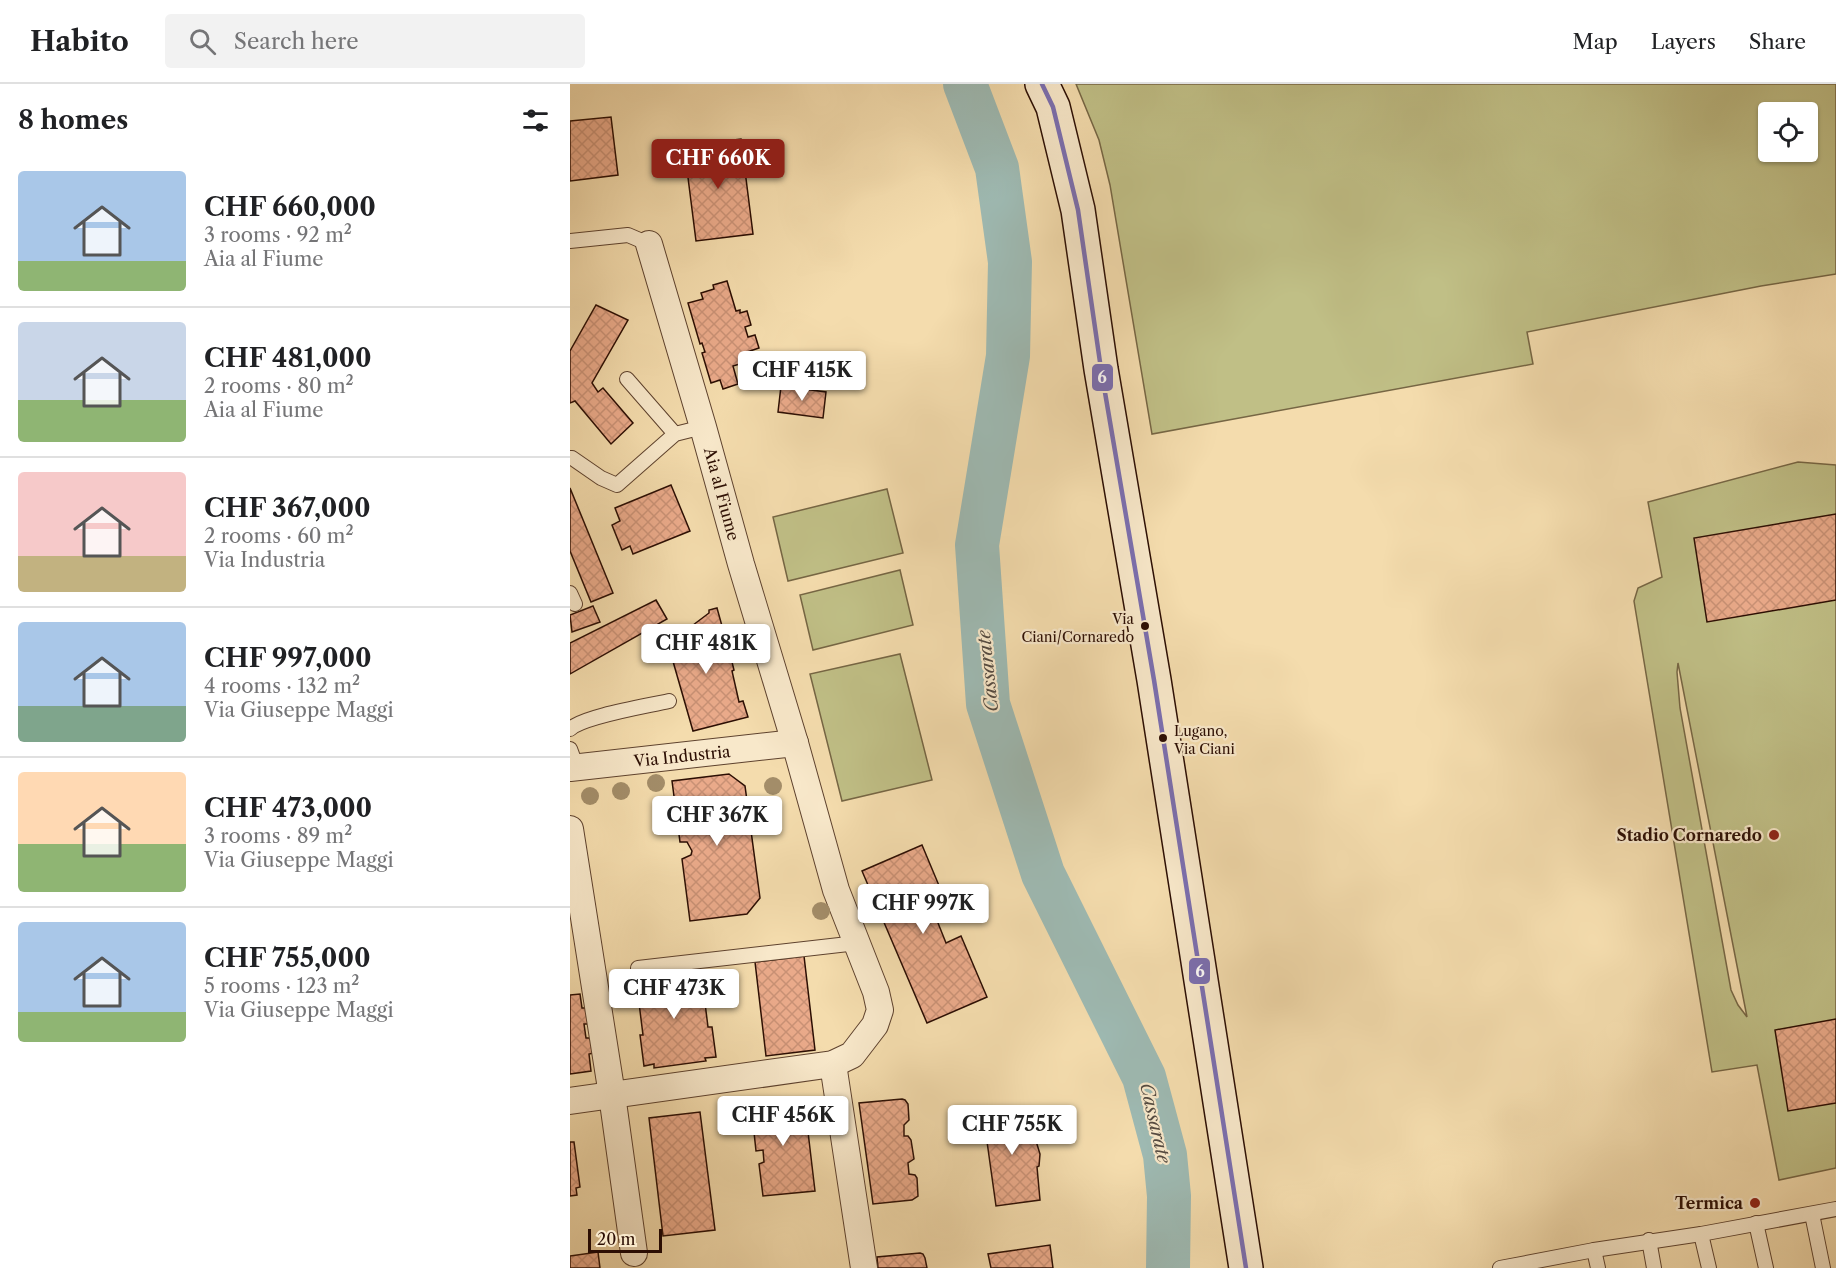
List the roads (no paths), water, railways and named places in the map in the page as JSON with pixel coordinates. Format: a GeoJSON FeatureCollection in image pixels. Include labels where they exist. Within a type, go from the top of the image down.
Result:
{"type":"FeatureCollection","features":[{"type":"Feature","properties":{"kind":"main road"},"geometry":{"type":"LineString","coordinates":[[1042,84],[1053,107],[1078,210],[1105,393],[1154,680],[1246,1268]]}},
{"type":"Feature","properties":{"kind":"street","name":"Aia al Fiume"},"geometry":{"type":"LineString","coordinates":[[650,244],[836,890],[876,993],[880,1010],[875,1024],[852,1055],[833,1064]]}},
{"type":"Feature","properties":{"kind":"street","name":"Via Industria"},"geometry":{"type":"LineString","coordinates":[[572,762],[795,743]]}},
{"type":"Feature","properties":{"kind":"street"},"geometry":{"type":"LineString","coordinates":[[570,829],[634,1252]]}},
{"type":"Feature","properties":{"kind":"street"},"geometry":{"type":"LineString","coordinates":[[570,1101],[833,1064],[864,1268]]}},
{"type":"Feature","properties":{"kind":"lane"},"geometry":{"type":"LineString","coordinates":[[570,241],[628,235],[650,244]]}},
{"type":"Feature","properties":{"kind":"lane"},"geometry":{"type":"LineString","coordinates":[[627,379],[675,434]]}},
{"type":"Feature","properties":{"kind":"lane"},"geometry":{"type":"LineString","coordinates":[[570,458],[601,478],[618,485],[675,434],[703,427]]}},
{"type":"Feature","properties":{"kind":"lane"},"geometry":{"type":"LineString","coordinates":[[570,729],[592,718],[669,701]]}},
{"type":"Feature","properties":{"kind":"lane"},"geometry":{"type":"LineString","coordinates":[[638,968],[856,943]]}},
{"type":"Feature","properties":{"kind":"lane"},"geometry":{"type":"LineString","coordinates":[[1500,1268],[1836,1209]]}},
{"type":"Feature","properties":{"kind":"lane"},"geometry":{"type":"LineString","coordinates":[[1812,1214],[1823,1268]]}},
{"type":"Feature","properties":{"kind":"lane"},"geometry":{"type":"LineString","coordinates":[[1756,1223],[1766,1268]]}},
{"type":"Feature","properties":{"kind":"lane"},"geometry":{"type":"LineString","coordinates":[[1701,1234],[1709,1268]]}},
{"type":"Feature","properties":{"kind":"lane"},"geometry":{"type":"LineString","coordinates":[[1650,1240],[1654,1268]]}},
{"type":"Feature","properties":{"kind":"lane"},"geometry":{"type":"LineString","coordinates":[[1594,1250],[1598,1268]]}},
{"type":"Feature","properties":{"kind":"waterway","name":"Cassarate"},"geometry":{"type":"LineString","coordinates":[[965,84],[997,168],[1010,262],[1008,356],[977,545],[988,704],[1043,874],[1144,1077],[1165,1155],[1169,1196],[1168,1268]]}},
{"type":"Feature","properties":{"kind":"place","name":"Via Ciani/Cornaredo"},"geometry":{"type":"Point","coordinates":[1145,626]}},
{"type":"Feature","properties":{"kind":"place","name":"Lugano, Via Ciani"},"geometry":{"type":"Point","coordinates":[1163,738]}},
{"type":"Feature","properties":{"kind":"place","name":"Stadio Cornaredo"},"geometry":{"type":"Point","coordinates":[1774,835]}},
{"type":"Feature","properties":{"kind":"place","name":"Termica"},"geometry":{"type":"Point","coordinates":[1755,1203]}}]}
